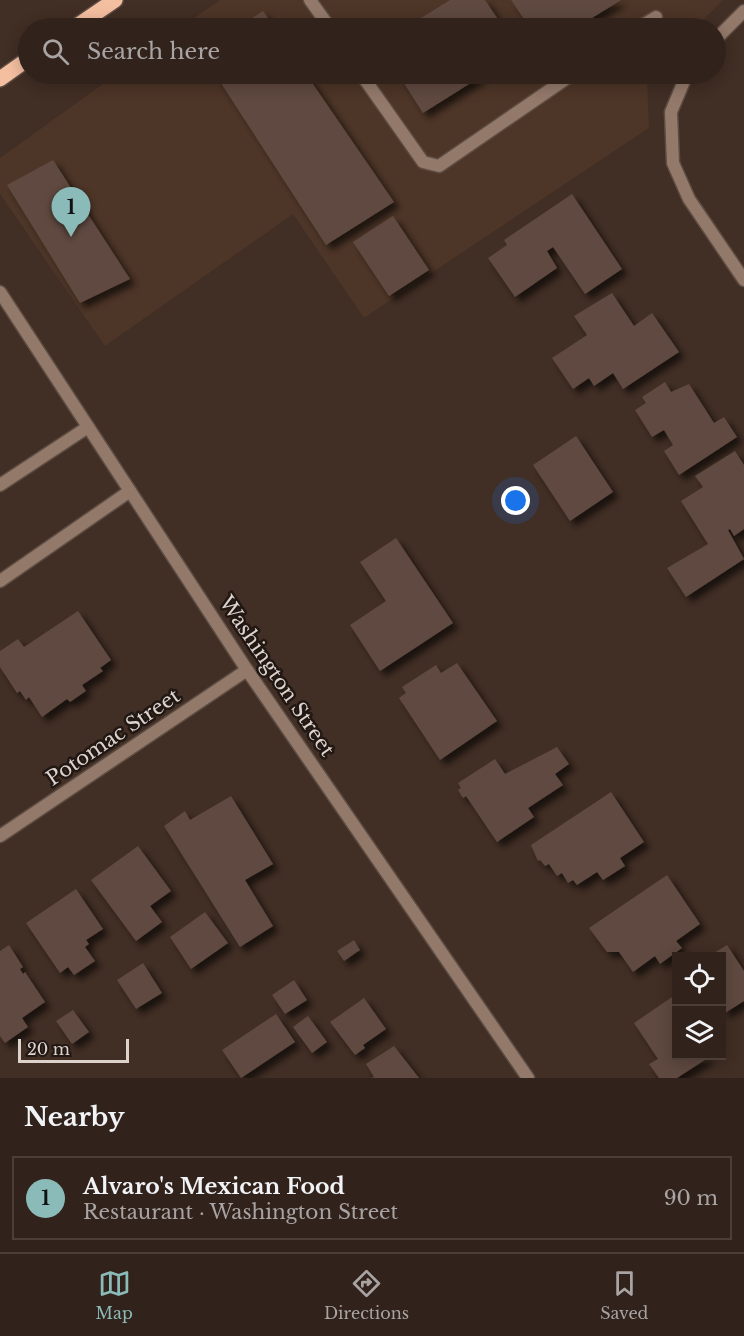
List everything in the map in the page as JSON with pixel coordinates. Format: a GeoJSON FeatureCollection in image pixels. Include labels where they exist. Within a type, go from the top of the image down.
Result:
{"type":"FeatureCollection","features":[{"type":"Feature","properties":{"kind":"main road"},"geometry":{"type":"LineString","coordinates":[[89,18],[115,0]]}},
{"type":"Feature","properties":{"kind":"main road"},"geometry":{"type":"LineString","coordinates":[[0,79],[18,66]]}},
{"type":"Feature","properties":{"kind":"street"},"geometry":{"type":"LineString","coordinates":[[310,0],[323,18]]}},
{"type":"Feature","properties":{"kind":"street"},"geometry":{"type":"LineString","coordinates":[[726,29],[744,11]]}},
{"type":"Feature","properties":{"kind":"street"},"geometry":{"type":"LineString","coordinates":[[368,84],[423,162],[439,166],[558,84]]}},
{"type":"Feature","properties":{"kind":"street"},"geometry":{"type":"LineString","coordinates":[[683,84],[671,112],[673,163],[689,199],[744,280]]}},
{"type":"Feature","properties":{"kind":"street","name":"Washington Street"},"geometry":{"type":"LineString","coordinates":[[0,292],[247,670],[528,1078]]}},
{"type":"Feature","properties":{"kind":"street"},"geometry":{"type":"LineString","coordinates":[[0,485],[88,427]]}},
{"type":"Feature","properties":{"kind":"street"},"geometry":{"type":"LineString","coordinates":[[0,581],[130,491]]}},
{"type":"Feature","properties":{"kind":"street","name":"Potomac Street"},"geometry":{"type":"LineString","coordinates":[[0,836],[247,670]]}},
{"type":"Feature","properties":{"kind":"shaded area"},"geometry":{"type":"Polygon","coordinates":[[[220,0],[723,0],[705,18],[194,18],[220,0]]]}},
{"type":"Feature","properties":{"kind":"shaded area"},"geometry":{"type":"Polygon","coordinates":[[[103,84],[647,84],[649,128],[364,318],[293,214],[105,346],[0,194],[0,158],[103,84]]]}},
{"type":"Feature","properties":{"kind":"building"},"geometry":{"type":"Polygon","coordinates":[[[450,0],[485,0],[497,18],[421,18],[450,0]]]}},
{"type":"Feature","properties":{"kind":"building"},"geometry":{"type":"Polygon","coordinates":[[[511,0],[621,0],[592,18],[523,18],[511,0]]]}},
{"type":"Feature","properties":{"kind":"building"},"geometry":{"type":"Polygon","coordinates":[[[263,11],[268,18],[253,18],[263,11]]]}},
{"type":"Feature","properties":{"kind":"building"},"geometry":{"type":"Polygon","coordinates":[[[221,84],[313,84],[394,202],[326,245],[221,84]]]}},
{"type":"Feature","properties":{"kind":"building"},"geometry":{"type":"Polygon","coordinates":[[[404,84],[469,84],[423,113],[404,84]]]}},
{"type":"Feature","properties":{"kind":"building"},"geometry":{"type":"Polygon","coordinates":[[[53,160],[130,279],[80,303],[7,185],[53,160]]]}},
{"type":"Feature","properties":{"kind":"building"},"geometry":{"type":"Polygon","coordinates":[[[572,194],[622,269],[585,294],[553,247],[547,251],[557,268],[515,297],[488,258],[507,245],[504,240],[572,194]]]}},
{"type":"Feature","properties":{"kind":"building"},"geometry":{"type":"Polygon","coordinates":[[[393,216],[429,270],[389,296],[353,242],[393,216]]]}},
{"type":"Feature","properties":{"kind":"building"},"geometry":{"type":"Polygon","coordinates":[[[612,293],[634,326],[652,313],[679,352],[623,389],[613,373],[594,386],[589,378],[573,389],[552,358],[587,335],[574,316],[612,293]]]}},
{"type":"Feature","properties":{"kind":"building"},"geometry":{"type":"Polygon","coordinates":[[[665,382],[671,392],[689,384],[714,423],[724,417],[737,437],[679,475],[664,451],[673,445],[664,430],[652,437],[635,410],[646,403],[642,397],[665,382]]]}},
{"type":"Feature","properties":{"kind":"building"},"geometry":{"type":"Polygon","coordinates":[[[576,436],[613,492],[570,521],[533,465],[576,436]]]}},
{"type":"Feature","properties":{"kind":"building"},"geometry":{"type":"Polygon","coordinates":[[[735,451],[744,465],[744,529],[734,536],[730,529],[728,530],[744,559],[686,597],[667,568],[708,544],[681,501],[703,487],[695,476],[735,451]]]}},
{"type":"Feature","properties":{"kind":"building"},"geometry":{"type":"Polygon","coordinates":[[[396,538],[453,623],[380,671],[350,625],[386,601],[360,562],[396,538]]]}},
{"type":"Feature","properties":{"kind":"building"},"geometry":{"type":"Polygon","coordinates":[[[78,611],[111,660],[100,668],[103,671],[82,685],[86,691],[70,702],[67,699],[42,717],[29,697],[26,700],[20,691],[17,693],[0,667],[0,651],[18,639],[24,647],[78,611]]]}},
{"type":"Feature","properties":{"kind":"building"},"geometry":{"type":"Polygon","coordinates":[[[457,663],[497,721],[440,760],[399,698],[406,693],[402,687],[436,665],[441,673],[457,663]]]}},
{"type":"Feature","properties":{"kind":"building"},"geometry":{"type":"Polygon","coordinates":[[[557,747],[569,764],[555,774],[563,785],[528,808],[534,817],[497,842],[466,796],[463,798],[458,790],[461,788],[458,783],[495,759],[505,774],[557,747]]]}},
{"type":"Feature","properties":{"kind":"building"},"geometry":{"type":"Polygon","coordinates":[[[611,792],[644,842],[620,858],[625,866],[603,880],[597,872],[577,885],[573,880],[568,883],[562,873],[557,876],[549,864],[545,866],[540,860],[538,861],[531,845],[611,792]]]}},
{"type":"Feature","properties":{"kind":"building"},"geometry":{"type":"Polygon","coordinates":[[[231,796],[273,864],[245,880],[273,926],[240,947],[164,826],[185,811],[190,820],[231,796]]]}},
{"type":"Feature","properties":{"kind":"building"},"geometry":{"type":"Polygon","coordinates":[[[138,846],[171,891],[150,906],[162,922],[136,941],[91,880],[138,846]]]}},
{"type":"Feature","properties":{"kind":"building"},"geometry":{"type":"Polygon","coordinates":[[[667,875],[700,924],[676,941],[682,948],[672,952],[672,955],[660,964],[655,956],[633,972],[619,952],[607,952],[589,928],[667,875]]]}},
{"type":"Feature","properties":{"kind":"building"},"geometry":{"type":"Polygon","coordinates":[[[76,889],[103,929],[86,940],[89,944],[85,947],[95,961],[74,975],[68,967],[60,973],[26,923],[76,889]]]}},
{"type":"Feature","properties":{"kind":"building"},"geometry":{"type":"Polygon","coordinates":[[[205,912],[228,943],[191,969],[170,937],[205,912]]]}},
{"type":"Feature","properties":{"kind":"building"},"geometry":{"type":"Polygon","coordinates":[[[354,940],[360,950],[344,961],[337,951],[354,940]]]}},
{"type":"Feature","properties":{"kind":"building"},"geometry":{"type":"Polygon","coordinates":[[[9,945],[23,967],[20,969],[23,974],[25,972],[45,1002],[22,1018],[28,1027],[5,1043],[0,1036],[0,951],[9,945]]]}},
{"type":"Feature","properties":{"kind":"building"},"geometry":{"type":"Polygon","coordinates":[[[727,945],[744,971],[744,1001],[726,1012],[726,952],[716,952],[727,945]]]}},
{"type":"Feature","properties":{"kind":"building"},"geometry":{"type":"Polygon","coordinates":[[[143,963],[162,993],[136,1009],[117,980],[143,963]]]}},
{"type":"Feature","properties":{"kind":"building"},"geometry":{"type":"Polygon","coordinates":[[[294,980],[307,1000],[285,1014],[272,995],[294,980]]]}},
{"type":"Feature","properties":{"kind":"building"},"geometry":{"type":"Polygon","coordinates":[[[672,997],[672,1060],[705,1060],[677,1078],[659,1078],[649,1064],[658,1059],[634,1023],[672,997]]]}},
{"type":"Feature","properties":{"kind":"building"},"geometry":{"type":"Polygon","coordinates":[[[364,998],[386,1029],[363,1045],[365,1048],[355,1055],[330,1022],[364,998]]]}},
{"type":"Feature","properties":{"kind":"building"},"geometry":{"type":"Polygon","coordinates":[[[73,1010],[89,1032],[72,1044],[56,1021],[73,1010]]]}},
{"type":"Feature","properties":{"kind":"building"},"geometry":{"type":"Polygon","coordinates":[[[276,1014],[295,1042],[241,1078],[222,1050],[276,1014]]]}},
{"type":"Feature","properties":{"kind":"building"},"geometry":{"type":"Polygon","coordinates":[[[308,1016],[327,1042],[312,1053],[293,1027],[308,1016]]]}},
{"type":"Feature","properties":{"kind":"building"},"geometry":{"type":"Polygon","coordinates":[[[394,1046],[419,1078],[371,1078],[374,1077],[366,1064],[394,1046]]]}},
{"type":"Feature","properties":{"kind":"place","name":"Alvaro's Mexican Food"},"geometry":{"type":"Point","coordinates":[71,237]}}]}
